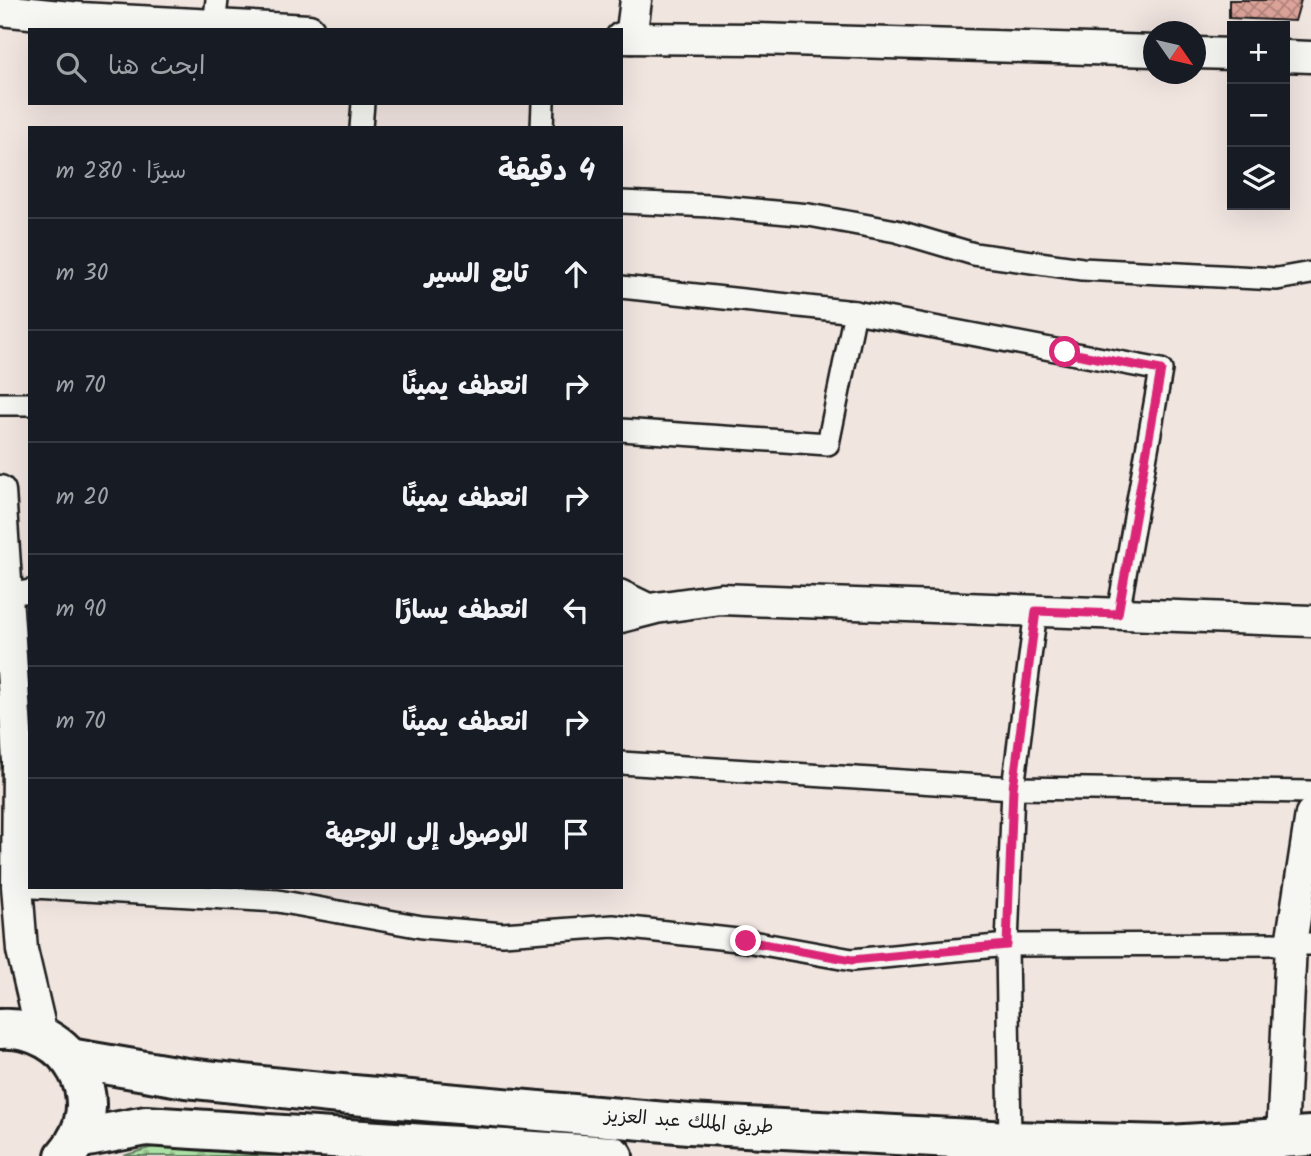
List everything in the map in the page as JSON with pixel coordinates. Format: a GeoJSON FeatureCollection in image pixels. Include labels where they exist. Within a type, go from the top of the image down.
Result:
{"type":"FeatureCollection","features":[{"type":"Feature","properties":{"kind":"highway","name":"طريق الملك عبد العزيز"},"geometry":{"type":"LineString","coordinates":[[0,1029],[28,1030],[56,1046],[186,1078],[689,1124],[1010,1141],[1169,1145],[1296,1137]]}},
{"type":"Feature","properties":{"kind":"highway"},"geometry":{"type":"LineString","coordinates":[[56,1046],[77,1070],[85,1097],[83,1119],[71,1148]]}},
{"type":"Feature","properties":{"kind":"highway","name":"طريق الملك عبد العزيز"},"geometry":{"type":"LineString","coordinates":[[71,1148],[146,1126],[613,1156]]}},
{"type":"Feature","properties":{"kind":"street"},"geometry":{"type":"LineString","coordinates":[[636,0],[626,38],[757,38],[1143,51]]}},
{"type":"Feature","properties":{"kind":"street"},"geometry":{"type":"LineString","coordinates":[[0,10],[215,12],[299,28]]}},
{"type":"Feature","properties":{"kind":"street"},"geometry":{"type":"LineString","coordinates":[[1206,53],[1227,54]]}},
{"type":"Feature","properties":{"kind":"street"},"geometry":{"type":"LineString","coordinates":[[1290,56],[1311,57]]}},
{"type":"Feature","properties":{"kind":"street"},"geometry":{"type":"LineString","coordinates":[[361,126],[363,105]]}},
{"type":"Feature","properties":{"kind":"street"},"geometry":{"type":"LineString","coordinates":[[542,126],[543,105]]}},
{"type":"Feature","properties":{"kind":"street"},"geometry":{"type":"LineString","coordinates":[[623,202],[711,206],[808,215],[895,231],[974,254],[1082,268],[1277,279],[1311,273]]}},
{"type":"Feature","properties":{"kind":"street"},"geometry":{"type":"LineString","coordinates":[[623,286],[855,312],[1161,370],[1118,614]]}},
{"type":"Feature","properties":{"kind":"street"},"geometry":{"type":"LineString","coordinates":[[623,430],[828,444],[855,312]]}},
{"type":"Feature","properties":{"kind":"street"},"geometry":{"type":"LineString","coordinates":[[0,404],[28,404]]}},
{"type":"Feature","properties":{"kind":"street"},"geometry":{"type":"LineString","coordinates":[[0,491],[18,593],[27,887],[22,950],[56,1046]]}},
{"type":"Feature","properties":{"kind":"street"},"geometry":{"type":"LineString","coordinates":[[623,592],[656,608]]}},
{"type":"Feature","properties":{"kind":"street"},"geometry":{"type":"LineString","coordinates":[[623,616],[656,608],[721,599],[1311,621]]}},
{"type":"Feature","properties":{"kind":"street"},"geometry":{"type":"LineString","coordinates":[[1010,1141],[1007,945],[1013,788],[1036,611]]}},
{"type":"Feature","properties":{"kind":"street"},"geometry":{"type":"LineString","coordinates":[[623,762],[1013,788],[1311,792]]}},
{"type":"Feature","properties":{"kind":"street"},"geometry":{"type":"LineString","coordinates":[[1296,1137],[1301,944],[1311,814]]}},
{"type":"Feature","properties":{"kind":"street"},"geometry":{"type":"LineString","coordinates":[[99,889],[278,894],[422,927],[503,934],[614,926],[746,941],[852,960],[1007,945],[1301,944]]}},
{"type":"Feature","properties":{"kind":"green space"},"geometry":{"type":"Polygon","coordinates":[[[156,1146],[290,1154],[293,1156],[123,1156],[156,1146]]]}},
{"type":"Feature","properties":{"kind":"building"},"geometry":{"type":"Polygon","coordinates":[[[1229,0],[1301,0],[1295,21],[1229,18],[1229,0]]]}},
{"type":"Feature","properties":{"kind":"route"},"geometry":{"type":"LineString","coordinates":[[746,941],[852,960],[1007,945],[1013,788],[1036,611],[1118,614],[1161,370],[1065,352]]}}]}
